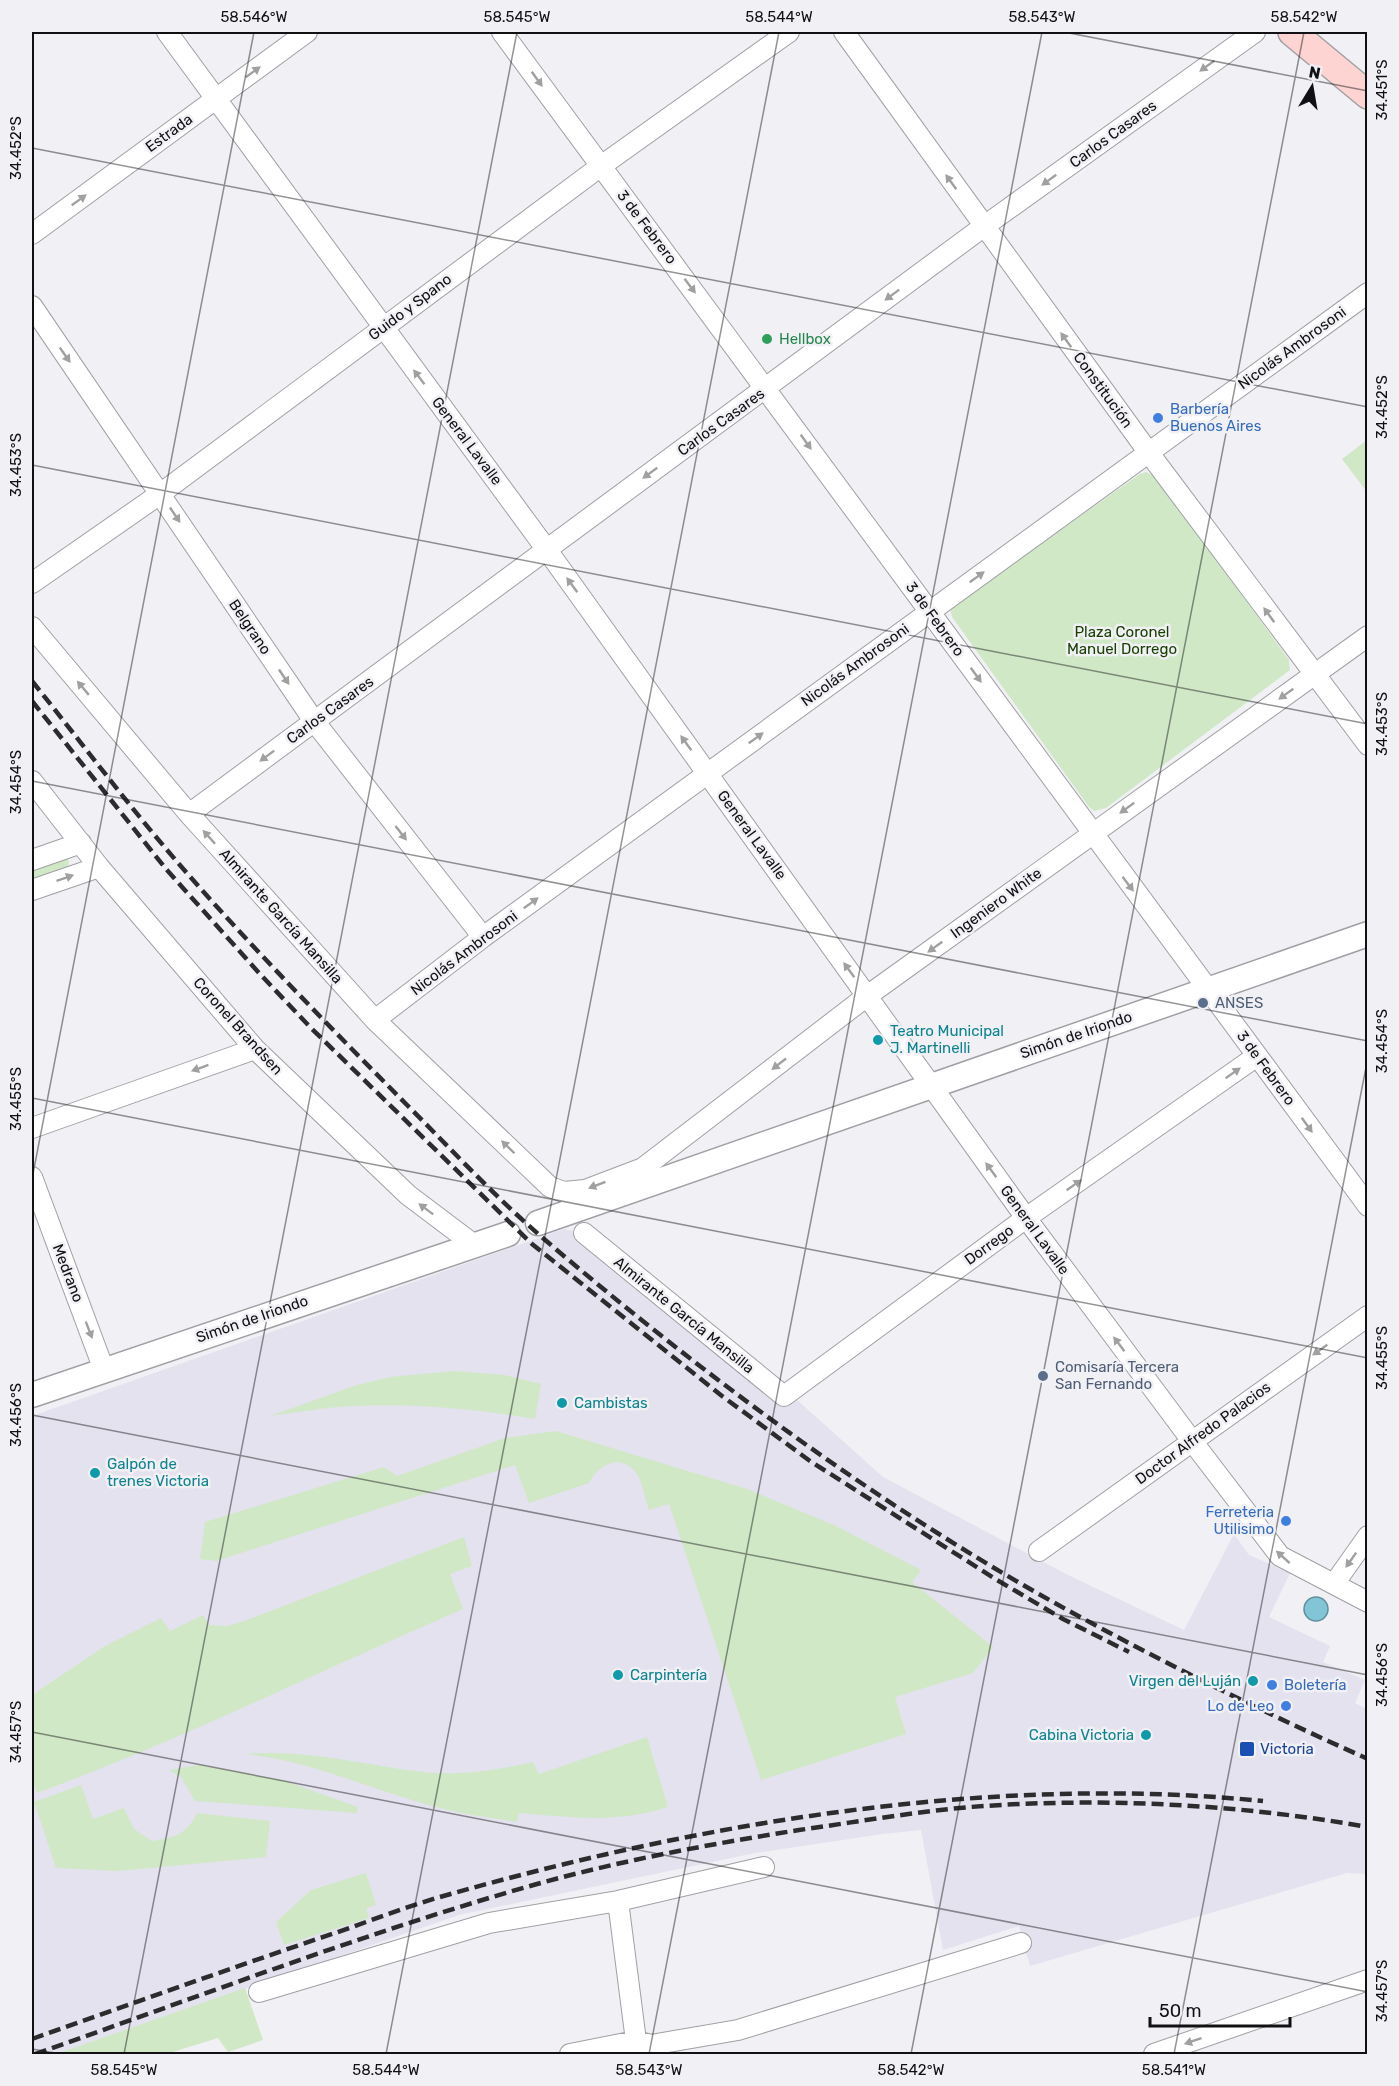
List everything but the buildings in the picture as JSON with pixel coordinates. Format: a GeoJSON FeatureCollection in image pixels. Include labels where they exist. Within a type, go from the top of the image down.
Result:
{"type":"FeatureCollection","features":[{"type":"Feature","properties":{"kind":"main road"},"geometry":{"type":"LineString","coordinates":[[1292,32],[1368,95]]}},
{"type":"Feature","properties":{"kind":"street","name":"General Lavalle"},"geometry":{"type":"LineString","coordinates":[[167,32],[547,550],[1026,1218],[1191,1441],[1280,1556],[1368,1602]]}},
{"type":"Feature","properties":{"kind":"street","name":"Estrada"},"geometry":{"type":"LineString","coordinates":[[32,234],[308,32]]}},
{"type":"Feature","properties":{"kind":"street","name":"3 de Febrero"},"geometry":{"type":"LineString","coordinates":[[502,32],[930,611],[1091,834],[1368,1206]]}},
{"type":"Feature","properties":{"kind":"street","name":"Guido y Spano"},"geometry":{"type":"LineString","coordinates":[[32,583],[160,494],[601,166],[789,32]]}},
{"type":"Feature","properties":{"kind":"street","name":"Constitución"},"geometry":{"type":"LineString","coordinates":[[844,32],[983,227],[1149,453],[1313,675],[1368,745]]}},
{"type":"Feature","properties":{"kind":"street","name":"Carlos Casares"},"geometry":{"type":"LineString","coordinates":[[189,814],[983,227],[1254,32]]}},
{"type":"Feature","properties":{"kind":"street","name":"Nicolás Ambrosoni"},"geometry":{"type":"LineString","coordinates":[[375,1020],[483,937],[1368,293]]}},
{"type":"Feature","properties":{"kind":"street","name":"Belgrano"},"geometry":{"type":"LineString","coordinates":[[32,306],[314,721],[483,937]]}},
{"type":"Feature","properties":{"kind":"street","name":"Almirante García Mansilla"},"geometry":{"type":"LineString","coordinates":[[32,627],[189,814],[375,1020],[550,1187]]}},
{"type":"Feature","properties":{"kind":"street","name":"Ingeniero White"},"geometry":{"type":"LineString","coordinates":[[646,1176],[867,996],[1368,636]]}},
{"type":"Feature","properties":{"kind":"street","name":"Coronel Brandsen"},"geometry":{"type":"LineString","coordinates":[[32,781],[99,867],[255,1049],[408,1195],[472,1244]]}},
{"type":"Feature","properties":{"kind":"street"},"geometry":{"type":"LineString","coordinates":[[32,860],[81,843]]}},
{"type":"Feature","properties":{"kind":"street"},"geometry":{"type":"LineString","coordinates":[[32,890],[99,867]]}},
{"type":"Feature","properties":{"kind":"street","name":"Simón de Iriondo"},"geometry":{"type":"LineString","coordinates":[[550,1187],[564,1192],[585,1190],[646,1176],[931,1086],[1368,934]]}},
{"type":"Feature","properties":{"kind":"street"},"geometry":{"type":"LineString","coordinates":[[32,1128],[255,1049]]}},
{"type":"Feature","properties":{"kind":"street","name":"Dorrego"},"geometry":{"type":"LineString","coordinates":[[784,1396],[1026,1218],[1257,1056]]}},
{"type":"Feature","properties":{"kind":"street"},"geometry":{"type":"LineString","coordinates":[[538,1223],[646,1176]]}},
{"type":"Feature","properties":{"kind":"street","name":"Medrano"},"geometry":{"type":"LineString","coordinates":[[32,1177],[104,1370]]}},
{"type":"Feature","properties":{"kind":"street","name":"Almirante García Mansilla"},"geometry":{"type":"LineString","coordinates":[[584,1233],[784,1396]]}},
{"type":"Feature","properties":{"kind":"street","name":"Simón de Iriondo"},"geometry":{"type":"LineString","coordinates":[[32,1395],[472,1244],[508,1234]]}},
{"type":"Feature","properties":{"kind":"street","name":"Doctor Alfredo Palacios"},"geometry":{"type":"LineString","coordinates":[[1039,1551],[1368,1316]]}},
{"type":"Feature","properties":{"kind":"street"},"geometry":{"type":"LineString","coordinates":[[1334,1584],[1368,1536]]}},
{"type":"Feature","properties":{"kind":"street"},"geometry":{"type":"LineString","coordinates":[[259,1992],[489,1923],[618,1901],[764,1867]]}},
{"type":"Feature","properties":{"kind":"street"},"geometry":{"type":"LineString","coordinates":[[618,1901],[636,2042]]}},
{"type":"Feature","properties":{"kind":"street"},"geometry":{"type":"LineString","coordinates":[[570,2055],[636,2042],[651,2045],[738,2030],[1021,1943]]}},
{"type":"Feature","properties":{"kind":"street"},"geometry":{"type":"LineString","coordinates":[[1160,2054],[1368,1980]]}},
{"type":"Feature","properties":{"kind":"shaded area"},"geometry":{"type":"Polygon","coordinates":[[[564,1229],[584,1233],[777,1382],[883,1477],[1068,1575],[1184,1630],[1234,1534],[1249,1555],[1290,1573],[1269,1617],[1330,1646],[1323,1662],[1365,1680],[1355,1703],[1367,1709],[1367,1874],[1347,1873],[1030,1966],[1019,1926],[943,1950],[921,1830],[883,1834],[755,1853],[459,1915],[56,2054],[32,2054],[32,1416],[564,1229]]]}},
{"type":"Feature","properties":{"kind":"green space"},"geometry":{"type":"Polygon","coordinates":[[[1367,440],[1367,492],[1342,459],[1367,440]]]}},
{"type":"Feature","properties":{"kind":"green space","name":"Plaza Coronel Manuel Dorrego"},"geometry":{"type":"Polygon","coordinates":[[[1146,472],[1156,477],[1289,660],[1290,670],[1106,808],[1094,811],[952,617],[950,608],[1146,472]]]}},
{"type":"Feature","properties":{"kind":"green space"},"geometry":{"type":"Polygon","coordinates":[[[66,856],[69,862],[67,869],[32,883],[32,864],[66,856]]]}},
{"type":"Feature","properties":{"kind":"green space"},"geometry":{"type":"Polygon","coordinates":[[[453,1371],[504,1375],[541,1384],[535,1419],[462,1409],[387,1405],[338,1407],[270,1416],[357,1385],[390,1377],[453,1371]]]}},
{"type":"Feature","properties":{"kind":"green space"},"geometry":{"type":"Polygon","coordinates":[[[556,1431],[747,1489],[836,1526],[921,1570],[912,1582],[993,1647],[973,1673],[895,1697],[906,1734],[761,1780],[669,1504],[649,1510],[637,1474],[624,1463],[611,1463],[598,1470],[589,1483],[529,1503],[515,1465],[216,1561],[200,1559],[205,1522],[384,1467],[397,1476],[505,1438],[556,1431]]]}},
{"type":"Feature","properties":{"kind":"green space"},"geometry":{"type":"Polygon","coordinates":[[[464,1537],[472,1566],[450,1574],[463,1609],[198,1728],[37,1793],[32,1778],[32,1695],[105,1646],[161,1618],[170,1631],[203,1615],[209,1625],[227,1626],[244,1621],[464,1537]]]}},
{"type":"Feature","properties":{"kind":"green space"},"geometry":{"type":"Polygon","coordinates":[[[647,1737],[668,1807],[630,1816],[594,1818],[519,1813],[517,1822],[444,1809],[296,1763],[245,1754],[318,1756],[437,1773],[486,1771],[533,1762],[539,1774],[647,1737]]]}},
{"type":"Feature","properties":{"kind":"green space"},"geometry":{"type":"Polygon","coordinates":[[[199,1765],[282,1780],[358,1807],[357,1813],[195,1801],[181,1777],[169,1770],[199,1765]]]}},
{"type":"Feature","properties":{"kind":"green space"},"geometry":{"type":"Polygon","coordinates":[[[81,1785],[93,1819],[124,1808],[134,1829],[152,1841],[179,1834],[189,1826],[197,1813],[270,1821],[266,1857],[118,1871],[56,1868],[34,1802],[81,1785]]]}},
{"type":"Feature","properties":{"kind":"green space"},"geometry":{"type":"Polygon","coordinates":[[[366,1873],[376,1905],[366,1908],[369,1918],[284,1945],[276,1922],[311,1890],[366,1873]]]}},
{"type":"Feature","properties":{"kind":"green space"},"geometry":{"type":"Polygon","coordinates":[[[245,1988],[263,2040],[228,2052],[218,2038],[166,2054],[56,2054],[245,1988]]]}},
{"type":"Feature","properties":{"kind":"water"},"geometry":{"type":"Polygon","coordinates":[[[1316,1597],[1325,1600],[1328,1609],[1325,1618],[1316,1621],[1307,1618],[1304,1609],[1307,1600],[1316,1597]]]}},
{"type":"Feature","properties":{"kind":"railway"},"geometry":{"type":"LineString","coordinates":[[32,681],[160,842],[263,956],[349,1046],[526,1223],[668,1341],[732,1391],[865,1486],[1002,1572],[1071,1612],[1181,1670],[1368,1759]]}},
{"type":"Feature","properties":{"kind":"railway"},"geometry":{"type":"LineString","coordinates":[[32,701],[166,869],[260,974],[310,1027],[532,1244],[722,1396],[810,1461],[997,1580],[1063,1619],[1129,1652]]}},
{"type":"Feature","properties":{"kind":"railway"},"geometry":{"type":"LineString","coordinates":[[32,2039],[440,1897],[539,1870],[744,1827],[848,1811],[952,1800],[1056,1794],[1160,1794],[1263,1801]]}},
{"type":"Feature","properties":{"kind":"railway"},"geometry":{"type":"LineString","coordinates":[[35,2054],[284,1965],[473,1903],[602,1867],[733,1841],[906,1814],[1020,1804],[1119,1803],[1219,1808],[1368,1827]]}},
{"type":"Feature","properties":{"kind":"place","name":"Hellbox"},"geometry":{"type":"Point","coordinates":[767,339]}},
{"type":"Feature","properties":{"kind":"place","name":"Barbería Buenos Aires"},"geometry":{"type":"Point","coordinates":[1158,418]}},
{"type":"Feature","properties":{"kind":"place","name":"ANSES"},"geometry":{"type":"Point","coordinates":[1203,1003]}},
{"type":"Feature","properties":{"kind":"place","name":"Teatro Municipal J. Martinelli"},"geometry":{"type":"Point","coordinates":[878,1040]}},
{"type":"Feature","properties":{"kind":"place","name":"Comisaría Tercera San Fernando"},"geometry":{"type":"Point","coordinates":[1043,1376]}},
{"type":"Feature","properties":{"kind":"place","name":"Cambistas"},"geometry":{"type":"Point","coordinates":[562,1403]}},
{"type":"Feature","properties":{"kind":"place","name":"Galpón de trenes Victoria"},"geometry":{"type":"Point","coordinates":[95,1473]}},
{"type":"Feature","properties":{"kind":"place","name":"Ferreteria Utilisimo"},"geometry":{"type":"Point","coordinates":[1286,1521]}},
{"type":"Feature","properties":{"kind":"place","name":"Carpintería"},"geometry":{"type":"Point","coordinates":[618,1675]}},
{"type":"Feature","properties":{"kind":"place","name":"Virgen del Luján"},"geometry":{"type":"Point","coordinates":[1253,1681]}},
{"type":"Feature","properties":{"kind":"place","name":"Boletería"},"geometry":{"type":"Point","coordinates":[1272,1685]}},
{"type":"Feature","properties":{"kind":"place","name":"Lo de Leo"},"geometry":{"type":"Point","coordinates":[1286,1706]}},
{"type":"Feature","properties":{"kind":"place","name":"Cabina Victoria"},"geometry":{"type":"Point","coordinates":[1146,1735]}},
{"type":"Feature","properties":{"kind":"place","name":"Victoria"},"geometry":{"type":"Point","coordinates":[1247,1749]}}]}
